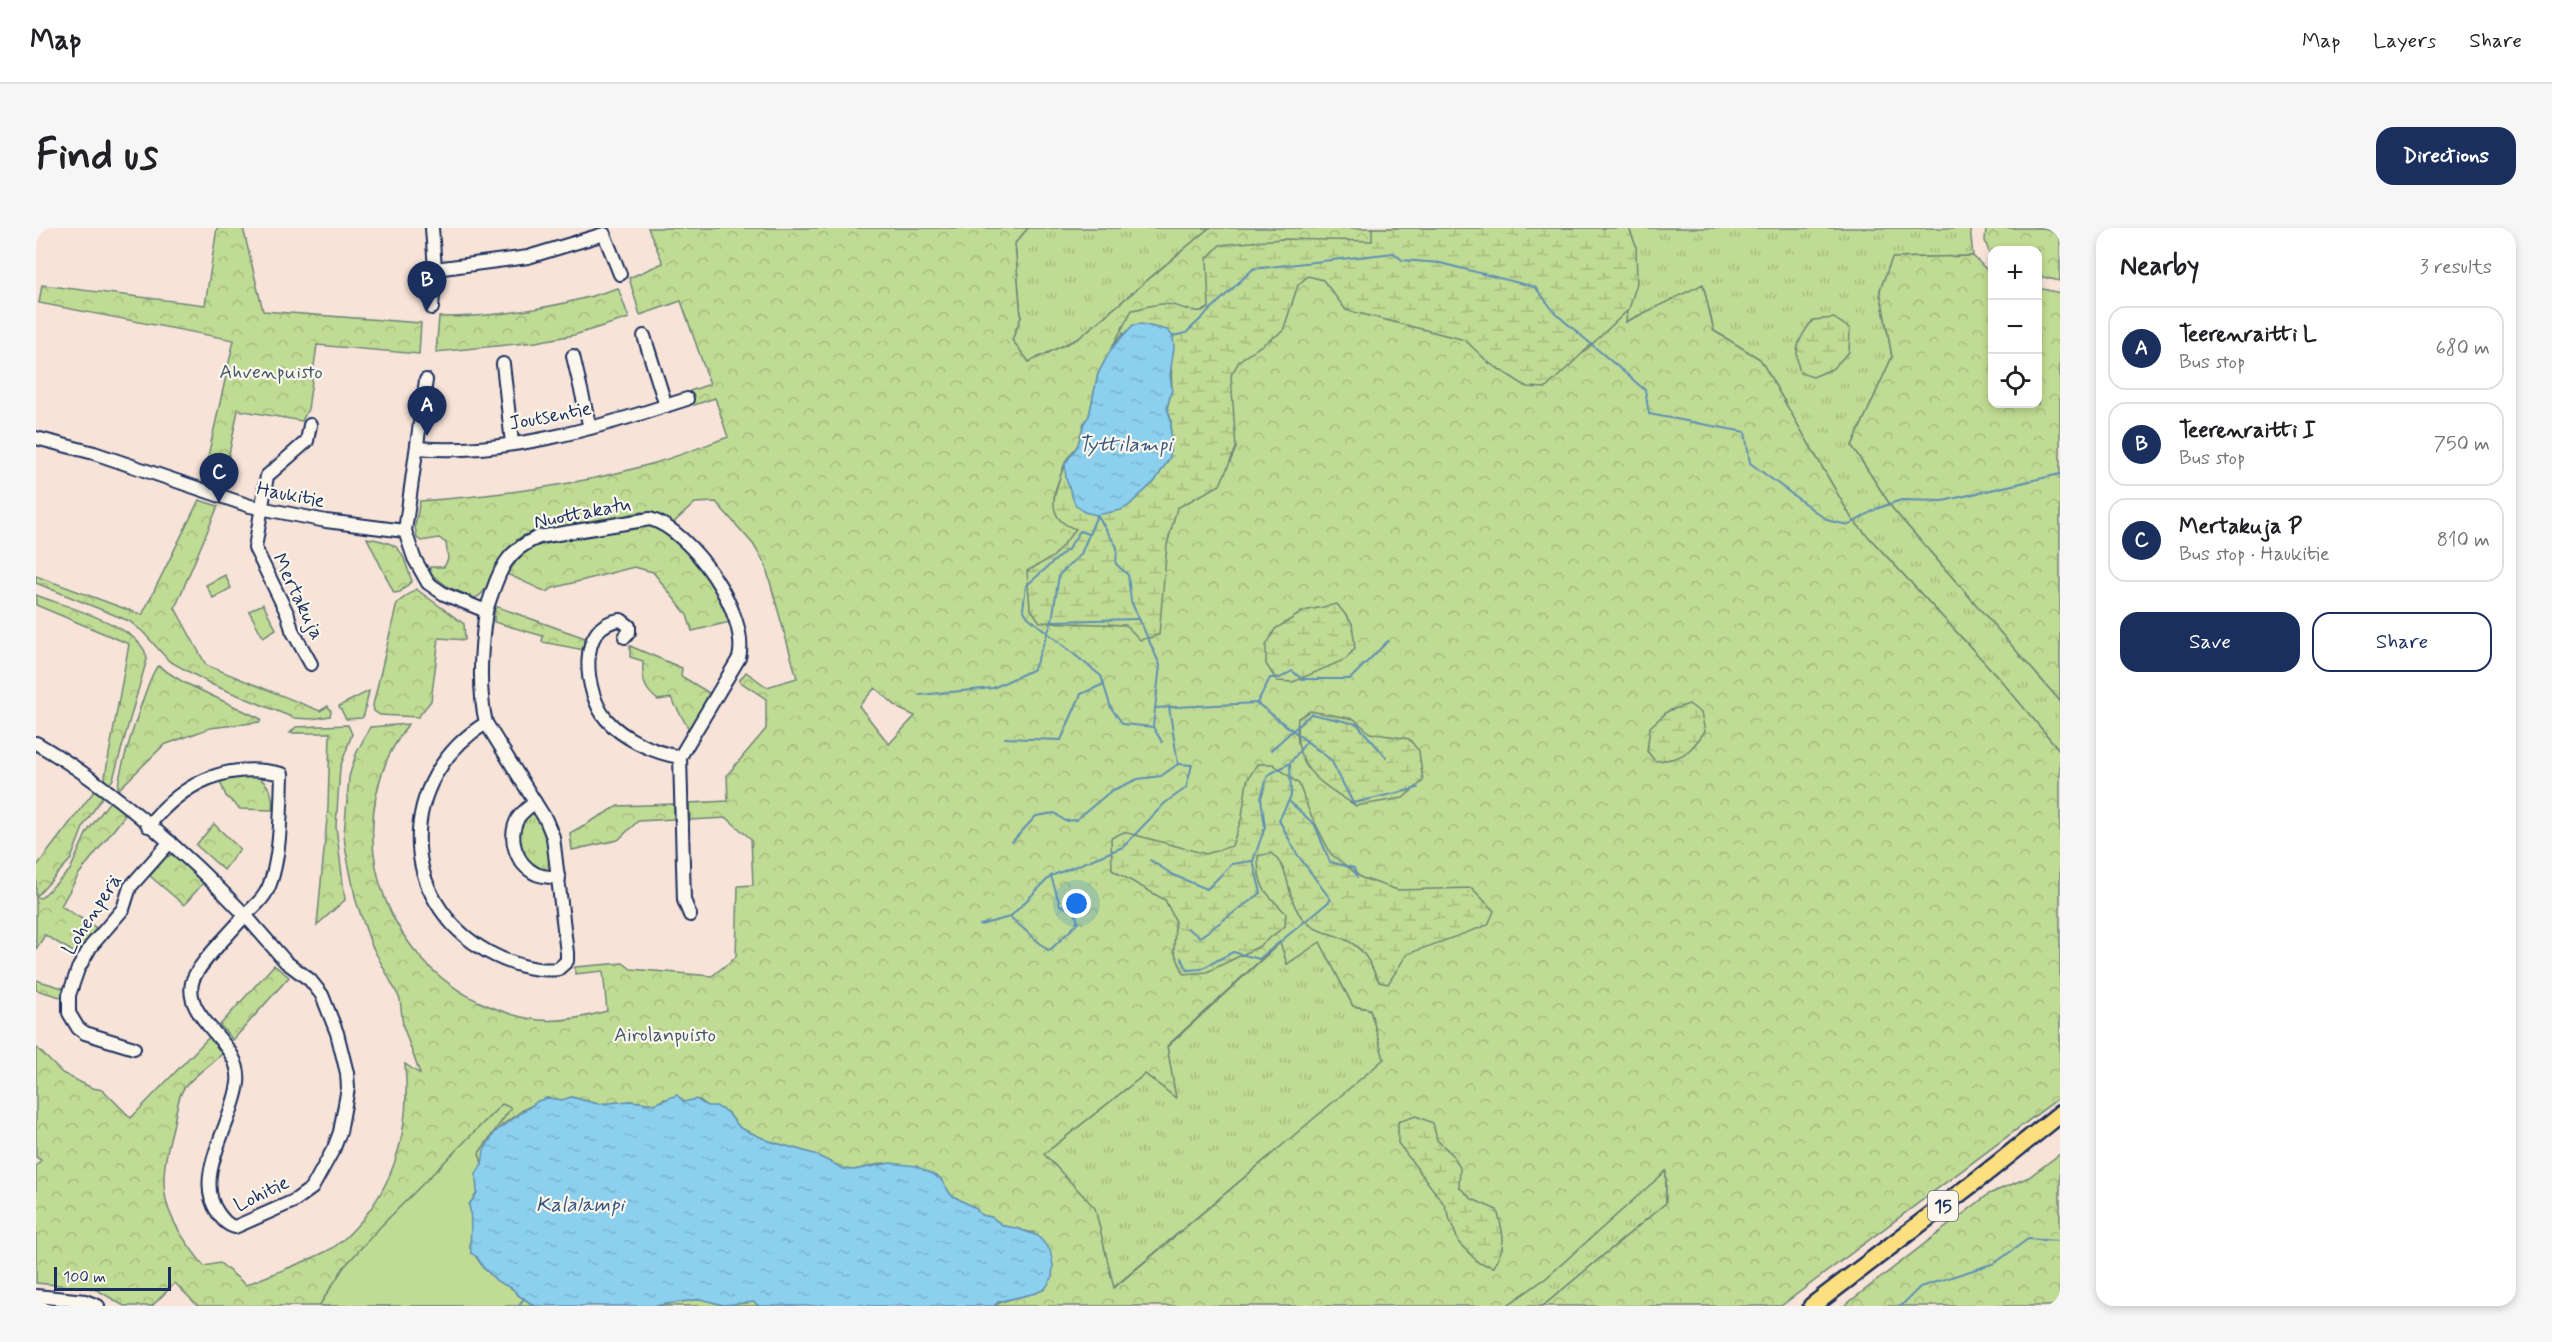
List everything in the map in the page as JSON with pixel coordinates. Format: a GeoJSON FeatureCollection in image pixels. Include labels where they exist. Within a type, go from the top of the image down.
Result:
{"type":"FeatureCollection","features":[{"type":"Feature","properties":{"kind":"highway","name":"15"},"geometry":{"type":"LineString","coordinates":[[1812,1306],[2060,1114]]}},
{"type":"Feature","properties":{"kind":"street"},"geometry":{"type":"LineString","coordinates":[[432,228],[435,269],[432,308]]}},
{"type":"Feature","properties":{"kind":"street"},"geometry":{"type":"LineString","coordinates":[[435,269],[528,257],[603,231],[620,274]]}},
{"type":"Feature","properties":{"kind":"street"},"geometry":{"type":"LineString","coordinates":[[644,336],[666,406]]}},
{"type":"Feature","properties":{"kind":"street"},"geometry":{"type":"LineString","coordinates":[[573,356],[590,428]]}},
{"type":"Feature","properties":{"kind":"street"},"geometry":{"type":"LineString","coordinates":[[503,364],[512,443]]}},
{"type":"Feature","properties":{"kind":"street"},"geometry":{"type":"LineString","coordinates":[[426,380],[405,531],[414,558],[428,582],[444,594],[486,611]]}},
{"type":"Feature","properties":{"kind":"street","name":"Joutsentie"},"geometry":{"type":"LineString","coordinates":[[418,448],[456,449],[512,443],[590,428],[687,399]]}},
{"type":"Feature","properties":{"kind":"street","name":"Mertakuja"},"geometry":{"type":"LineString","coordinates":[[310,425],[307,441],[267,476],[255,548],[288,615],[292,630],[311,663]]}},
{"type":"Feature","properties":{"kind":"street","name":"Haukitie"},"geometry":{"type":"LineString","coordinates":[[36,438],[103,456],[261,508],[326,521],[405,531]]}},
{"type":"Feature","properties":{"kind":"street","name":"Nuottakatu"},"geometry":{"type":"LineString","coordinates":[[486,723],[481,690],[486,611],[499,575],[510,554],[525,543],[539,537],[640,520],[658,522],[693,550],[718,584],[730,605],[741,642],[734,669],[680,757]]}},
{"type":"Feature","properties":{"kind":"street"},"geometry":{"type":"LineString","coordinates":[[625,637],[629,632],[629,626],[621,620],[607,622],[601,626],[591,645],[588,664],[589,684],[594,700],[608,722],[621,733],[644,745],[680,757],[684,900],[690,915]]}},
{"type":"Feature","properties":{"kind":"street"},"geometry":{"type":"LineString","coordinates":[[486,723],[546,820],[553,837],[567,953],[563,966],[552,970],[504,961],[469,941],[450,923],[437,905],[422,869],[419,829],[423,806],[431,783],[442,762],[456,745],[486,723]]}},
{"type":"Feature","properties":{"kind":"street","name":"Lohitie"},"geometry":{"type":"LineString","coordinates":[[36,743],[108,792],[170,842],[246,915],[286,962],[310,980],[321,995],[337,1033],[347,1073],[348,1088],[340,1132],[312,1188],[294,1201],[236,1227],[226,1223],[212,1203],[208,1181],[231,1113],[238,1073],[230,1053],[196,1009],[191,984],[198,969],[246,915]]}},
{"type":"Feature","properties":{"kind":"street"},"geometry":{"type":"LineString","coordinates":[[148,826],[169,803],[196,783],[242,769],[263,769],[282,774],[280,818],[273,872],[264,896],[246,915]]}},
{"type":"Feature","properties":{"kind":"street"},"geometry":{"type":"LineString","coordinates":[[535,802],[517,821],[513,833],[514,846],[518,858],[527,868],[538,875],[559,878]]}},
{"type":"Feature","properties":{"kind":"street","name":"Lohenperä"},"geometry":{"type":"LineString","coordinates":[[134,1048],[85,1033],[78,1028],[69,1013],[69,995],[78,969],[91,946],[123,909],[130,887],[170,842]]}},
{"type":"Feature","properties":{"kind":"street"},"geometry":{"type":"LineString","coordinates":[[36,1296],[85,1301],[98,1306]]}},
{"type":"Feature","properties":{"kind":"green space","name":"Ahvenpuisto"},"geometry":{"type":"Polygon","coordinates":[[[217,228],[243,228],[263,311],[421,323],[419,354],[317,345],[308,409],[302,421],[238,410],[222,489],[202,483],[234,340],[39,303],[42,285],[205,305],[217,228]]]}},
{"type":"Feature","properties":{"kind":"green space","name":"Airolanpuisto"},"geometry":{"type":"Polygon","coordinates":[[[648,228],[1028,228],[1015,243],[1021,317],[1012,340],[1029,362],[1079,338],[1209,228],[1612,228],[1631,266],[1626,322],[1703,284],[1714,331],[1760,359],[1852,519],[1998,677],[2060,751],[2060,1097],[1781,1306],[1543,1306],[1666,1203],[1666,1171],[1546,1278],[1506,1306],[994,1306],[1045,1289],[1034,1233],[1004,1226],[991,1217],[981,1215],[975,1208],[951,1195],[940,1178],[884,1163],[854,1170],[844,1169],[814,1154],[769,1141],[740,1128],[727,1112],[707,1106],[700,1100],[688,1102],[664,1099],[655,1104],[631,1101],[598,1104],[572,1097],[562,1100],[546,1098],[523,1110],[502,1125],[490,1141],[518,1295],[535,1306],[198,1306],[175,1283],[152,1306],[124,1306],[99,1291],[89,1288],[36,1283],[36,1166],[41,1160],[36,1157],[36,1047],[62,1073],[92,1088],[103,1090],[131,1118],[212,1034],[222,1054],[192,1079],[180,1096],[164,1170],[166,1202],[171,1216],[204,1266],[220,1263],[246,1285],[332,1248],[342,1241],[375,1203],[385,1185],[399,1147],[406,1106],[405,1064],[420,1074],[403,1026],[400,999],[371,944],[356,901],[346,852],[344,835],[349,777],[356,754],[370,727],[408,724],[389,755],[376,795],[373,831],[376,867],[386,901],[402,932],[423,960],[450,984],[482,1003],[510,1014],[539,1020],[565,1020],[607,1011],[603,971],[575,974],[575,967],[623,963],[631,969],[712,976],[736,957],[738,886],[753,885],[751,839],[727,818],[690,820],[689,803],[728,801],[727,775],[766,729],[766,699],[739,681],[746,672],[767,687],[797,678],[765,564],[753,544],[716,502],[695,503],[672,524],[658,515],[642,512],[532,533],[521,537],[514,543],[507,551],[486,589],[475,598],[448,587],[430,573],[430,567],[444,567],[448,559],[446,543],[439,538],[421,541],[417,538],[415,526],[420,501],[565,484],[623,472],[680,455],[728,437],[715,398],[694,405],[690,391],[710,384],[681,301],[640,315],[629,278],[663,263],[648,228]],[[1132,311],[1098,374],[1089,416],[1084,423],[1078,445],[1066,460],[1054,494],[1057,515],[1132,311]],[[875,688],[859,706],[889,744],[915,716],[900,709],[875,688]],[[1280,942],[1167,1046],[1176,1098],[1145,1074],[1044,1154],[1095,1208],[1114,1288],[1384,1059],[1370,1009],[1353,1006],[1320,942],[1287,964],[1280,942]]]}},
{"type":"Feature","properties":{"kind":"green space"},"geometry":{"type":"Polygon","coordinates":[[[1028,228],[1209,228],[1079,338],[1029,362],[1012,340],[1021,317],[1015,243],[1028,228]]]}},
{"type":"Feature","properties":{"kind":"green space"},"geometry":{"type":"Polygon","coordinates":[[[1372,228],[1629,228],[1636,246],[1637,283],[1629,309],[1546,388],[1527,387],[1489,363],[1465,340],[1346,310],[1323,280],[1308,276],[1298,285],[1283,331],[1240,360],[1231,375],[1236,448],[1220,485],[1177,508],[1167,545],[1159,635],[1140,640],[1126,625],[1040,622],[1030,608],[1027,571],[1053,557],[1076,529],[1058,518],[1055,510],[1055,492],[1065,464],[1066,479],[1128,506],[1155,481],[1170,457],[1171,420],[1167,408],[1172,389],[1171,367],[1123,333],[1111,349],[1132,310],[1162,304],[1193,311],[1209,308],[1207,258],[1220,245],[1282,239],[1372,241],[1372,228]]]}},
{"type":"Feature","properties":{"kind":"green space"},"geometry":{"type":"Polygon","coordinates":[[[1612,228],[1970,228],[1973,256],[1892,258],[1880,290],[1892,357],[1852,446],[1893,509],[2060,701],[2060,751],[1998,677],[1852,519],[1760,359],[1714,331],[1703,285],[1625,322],[1631,266],[1612,228]]]}},
{"type":"Feature","properties":{"kind":"green space"},"geometry":{"type":"Polygon","coordinates":[[[1986,228],[2043,228],[2060,232],[2060,281],[2042,277],[2042,246],[1988,246],[1988,249],[1985,241],[1986,228]]]}},
{"type":"Feature","properties":{"kind":"green space"},"geometry":{"type":"Polygon","coordinates":[[[1973,256],[1988,271],[1988,408],[2042,408],[2042,289],[2060,293],[2060,701],[1893,509],[1852,446],[1892,357],[1880,290],[1892,258],[1973,256]]]}},
{"type":"Feature","properties":{"kind":"green space"},"geometry":{"type":"Polygon","coordinates":[[[618,288],[629,318],[574,335],[536,342],[436,352],[439,317],[530,310],[574,301],[618,288]]]}},
{"type":"Feature","properties":{"kind":"green space"},"geometry":{"type":"Polygon","coordinates":[[[1834,318],[1850,329],[1849,352],[1832,369],[1813,377],[1800,373],[1797,351],[1800,339],[1813,320],[1834,318]]]}},
{"type":"Feature","properties":{"kind":"green space"},"geometry":{"type":"Polygon","coordinates":[[[199,500],[218,506],[175,608],[206,665],[320,711],[328,706],[331,711],[330,716],[311,719],[294,718],[213,685],[169,661],[143,632],[129,621],[36,583],[36,576],[142,615],[199,500]]]}},
{"type":"Feature","properties":{"kind":"green space"},"geometry":{"type":"Polygon","coordinates":[[[651,525],[681,546],[711,580],[723,600],[730,622],[692,631],[687,615],[653,572],[634,567],[553,588],[546,592],[507,574],[521,555],[532,547],[602,532],[651,525]]]}},
{"type":"Feature","properties":{"kind":"green space"},"geometry":{"type":"Polygon","coordinates":[[[367,538],[388,543],[399,550],[412,581],[400,592],[394,593],[367,538]]]}},
{"type":"Feature","properties":{"kind":"green space"},"geometry":{"type":"Polygon","coordinates":[[[225,575],[231,588],[213,598],[206,585],[225,575]]]}},
{"type":"Feature","properties":{"kind":"green space"},"geometry":{"type":"Polygon","coordinates":[[[416,589],[464,624],[465,640],[439,638],[431,701],[418,717],[380,715],[374,711],[373,705],[397,603],[416,589]]]}},
{"type":"Feature","properties":{"kind":"green space"},"geometry":{"type":"Polygon","coordinates":[[[36,595],[82,611],[118,627],[142,647],[147,659],[113,779],[109,785],[104,782],[129,644],[36,605],[36,595]]]}},
{"type":"Feature","properties":{"kind":"green space"},"geometry":{"type":"Polygon","coordinates":[[[263,604],[276,629],[263,637],[249,611],[263,604]]]}},
{"type":"Feature","properties":{"kind":"green space"},"geometry":{"type":"Polygon","coordinates":[[[1337,604],[1352,623],[1355,648],[1346,659],[1293,682],[1277,681],[1266,664],[1266,646],[1275,629],[1304,611],[1337,604]]]}},
{"type":"Feature","properties":{"kind":"green space"},"geometry":{"type":"Polygon","coordinates":[[[495,606],[588,639],[584,650],[542,642],[543,636],[494,622],[495,606]]]}},
{"type":"Feature","properties":{"kind":"green space"},"geometry":{"type":"Polygon","coordinates":[[[630,646],[682,668],[681,676],[711,694],[690,731],[671,698],[658,700],[646,688],[643,678],[643,661],[630,657],[630,646]]]}},
{"type":"Feature","properties":{"kind":"green space"},"geometry":{"type":"Polygon","coordinates":[[[158,666],[183,682],[261,719],[260,722],[210,728],[164,745],[118,790],[134,726],[148,686],[158,666]]]}},
{"type":"Feature","properties":{"kind":"green space"},"geometry":{"type":"Polygon","coordinates":[[[369,691],[362,718],[346,719],[339,706],[369,691]]]}},
{"type":"Feature","properties":{"kind":"green space"},"geometry":{"type":"Polygon","coordinates":[[[1689,704],[1701,713],[1705,731],[1690,750],[1679,757],[1655,761],[1647,751],[1650,727],[1668,711],[1689,704]]]}},
{"type":"Feature","properties":{"kind":"green space"},"geometry":{"type":"Polygon","coordinates":[[[1310,711],[1354,719],[1370,733],[1409,739],[1419,751],[1423,781],[1403,798],[1356,806],[1319,781],[1304,762],[1299,750],[1298,718],[1310,711]]]}},
{"type":"Feature","properties":{"kind":"green space"},"geometry":{"type":"Polygon","coordinates":[[[348,725],[352,734],[340,768],[336,826],[345,900],[317,925],[328,808],[330,733],[290,733],[296,727],[348,725]]]}},
{"type":"Feature","properties":{"kind":"green space"},"geometry":{"type":"Polygon","coordinates":[[[1257,764],[1273,764],[1299,784],[1309,811],[1331,854],[1362,878],[1398,890],[1472,888],[1494,911],[1488,925],[1407,954],[1388,984],[1379,982],[1369,961],[1358,948],[1346,940],[1317,929],[1304,920],[1294,904],[1282,867],[1271,853],[1258,856],[1259,875],[1267,894],[1286,913],[1285,926],[1258,947],[1207,972],[1184,974],[1174,951],[1175,920],[1165,900],[1112,870],[1111,838],[1124,832],[1206,854],[1232,846],[1242,817],[1247,781],[1257,764]]]}},
{"type":"Feature","properties":{"kind":"green space"},"geometry":{"type":"Polygon","coordinates":[[[255,775],[270,790],[272,810],[240,809],[226,796],[219,779],[255,775]]]}},
{"type":"Feature","properties":{"kind":"green space"},"geometry":{"type":"Polygon","coordinates":[[[95,790],[103,796],[84,825],[71,859],[36,897],[36,867],[95,790]]]}},
{"type":"Feature","properties":{"kind":"green space"},"geometry":{"type":"Polygon","coordinates":[[[110,801],[126,814],[79,874],[61,906],[98,929],[80,956],[45,935],[36,949],[36,897],[41,898],[70,870],[87,832],[110,801]]]}},
{"type":"Feature","properties":{"kind":"green space"},"geometry":{"type":"Polygon","coordinates":[[[674,804],[674,819],[638,821],[618,840],[572,850],[570,833],[618,806],[674,804]]]}},
{"type":"Feature","properties":{"kind":"green space"},"geometry":{"type":"Polygon","coordinates":[[[535,813],[545,832],[551,867],[549,870],[529,861],[519,843],[520,824],[526,817],[535,813]]]}},
{"type":"Feature","properties":{"kind":"green space"},"geometry":{"type":"Polygon","coordinates":[[[214,824],[240,849],[224,870],[196,845],[214,824]]]}},
{"type":"Feature","properties":{"kind":"green space"},"geometry":{"type":"Polygon","coordinates":[[[175,855],[205,881],[184,905],[150,876],[166,857],[175,855]]]}},
{"type":"Feature","properties":{"kind":"green space"},"geometry":{"type":"Polygon","coordinates":[[[1320,941],[1353,1006],[1370,1009],[1385,1059],[1113,1288],[1095,1209],[1043,1155],[1145,1074],[1175,1097],[1167,1047],[1281,942],[1287,964],[1320,941]]]}},
{"type":"Feature","properties":{"kind":"green space"},"geometry":{"type":"Polygon","coordinates":[[[274,965],[289,977],[233,1040],[220,1025],[274,965]]]}},
{"type":"Feature","properties":{"kind":"green space"},"geometry":{"type":"Polygon","coordinates":[[[36,980],[66,989],[64,998],[36,990],[36,980]]]}},
{"type":"Feature","properties":{"kind":"green space"},"geometry":{"type":"Polygon","coordinates":[[[502,1104],[511,1108],[479,1153],[482,1164],[476,1174],[477,1193],[469,1205],[472,1217],[470,1248],[483,1267],[497,1281],[513,1289],[535,1306],[319,1306],[344,1267],[381,1226],[502,1104]]]}},
{"type":"Feature","properties":{"kind":"green space"},"geometry":{"type":"Polygon","coordinates":[[[1416,1116],[1433,1123],[1437,1140],[1453,1155],[1460,1168],[1459,1187],[1472,1199],[1497,1210],[1503,1245],[1494,1267],[1479,1263],[1459,1243],[1444,1204],[1398,1143],[1398,1122],[1416,1116]]]}},
{"type":"Feature","properties":{"kind":"green space"},"geometry":{"type":"Polygon","coordinates":[[[2060,1154],[2060,1306],[1844,1306],[1989,1194],[2029,1177],[2060,1154]]]}},
{"type":"Feature","properties":{"kind":"green space"},"geometry":{"type":"Polygon","coordinates":[[[1666,1170],[1666,1203],[1543,1306],[1506,1306],[1546,1278],[1666,1170]]]}},
{"type":"Feature","properties":{"kind":"green space"},"geometry":{"type":"Polygon","coordinates":[[[701,1299],[723,1305],[754,1302],[759,1306],[654,1306],[701,1299]]]}},
{"type":"Feature","properties":{"kind":"water","name":"Tyttilampi"},"geometry":{"type":"Polygon","coordinates":[[[1141,324],[1167,330],[1173,336],[1174,347],[1170,375],[1172,389],[1167,408],[1171,420],[1170,457],[1155,481],[1128,506],[1121,510],[1097,515],[1084,512],[1075,504],[1066,479],[1065,464],[1078,445],[1084,423],[1089,416],[1098,374],[1111,349],[1133,325],[1141,324]]]}},
{"type":"Feature","properties":{"kind":"water","name":"Kalalampi"},"geometry":{"type":"Polygon","coordinates":[[[677,1095],[684,1102],[696,1099],[707,1106],[716,1106],[727,1112],[740,1128],[769,1141],[814,1154],[844,1169],[854,1170],[890,1163],[916,1166],[940,1178],[951,1195],[975,1208],[981,1215],[991,1217],[1004,1226],[1038,1236],[1050,1250],[1053,1265],[1052,1278],[1045,1289],[998,1302],[994,1306],[759,1306],[754,1302],[723,1305],[701,1299],[654,1306],[535,1306],[513,1289],[497,1281],[471,1253],[469,1205],[477,1193],[476,1174],[482,1164],[484,1150],[495,1132],[538,1101],[547,1098],[562,1100],[571,1097],[598,1104],[631,1101],[655,1104],[677,1095]]]}},
{"type":"Feature","properties":{"kind":"waterway"},"geometry":{"type":"LineString","coordinates":[[1173,336],[1186,333],[1253,269],[1394,253],[1402,260],[1440,263],[1535,287],[1556,314],[1645,390],[1649,414],[1745,432],[1750,463],[1830,521],[1849,525],[1876,509],[1901,500],[1943,501],[2060,474]]}},
{"type":"Feature","properties":{"kind":"waterway"},"geometry":{"type":"LineString","coordinates":[[1097,515],[1117,547],[1116,564],[1128,575],[1131,601],[1160,665],[1153,727],[1162,742]]}},
{"type":"Feature","properties":{"kind":"waterway"},"geometry":{"type":"LineString","coordinates":[[920,695],[993,688],[1034,669],[1052,621],[1059,575],[1081,554],[1097,515]]}},
{"type":"Feature","properties":{"kind":"waterway"},"geometry":{"type":"LineString","coordinates":[[1088,534],[1080,531],[1068,549],[1026,586],[1023,609],[1028,617],[1101,676],[1111,708],[1123,724],[1153,727]]}},
{"type":"Feature","properties":{"kind":"waterway"},"geometry":{"type":"LineString","coordinates":[[1052,621],[1139,619]]}},
{"type":"Feature","properties":{"kind":"waterway"},"geometry":{"type":"LineString","coordinates":[[1257,703],[1270,678],[1280,678],[1292,671],[1302,679],[1350,679],[1388,641]]}},
{"type":"Feature","properties":{"kind":"waterway"},"geometry":{"type":"LineString","coordinates":[[1005,738],[1061,740],[1081,694],[1104,684]]}},
{"type":"Feature","properties":{"kind":"waterway"},"geometry":{"type":"LineString","coordinates":[[1155,708],[1257,703],[1331,760],[1353,803],[1418,788]]}},
{"type":"Feature","properties":{"kind":"waterway"},"geometry":{"type":"LineString","coordinates":[[980,925],[1010,917],[1051,876],[1123,847],[1165,803],[1186,788],[1192,765],[1178,764],[1169,707]]}},
{"type":"Feature","properties":{"kind":"waterway"},"geometry":{"type":"LineString","coordinates":[[1271,750],[1311,714],[1357,724],[1386,757]]}},
{"type":"Feature","properties":{"kind":"waterway"},"geometry":{"type":"LineString","coordinates":[[1181,958],[1188,970],[1201,969],[1233,952],[1259,959],[1331,900],[1297,854],[1279,820],[1291,796],[1290,763],[1307,741]]}},
{"type":"Feature","properties":{"kind":"waterway"},"geometry":{"type":"LineString","coordinates":[[1187,928],[1200,937],[1261,893],[1253,861],[1265,827],[1261,798],[1268,775],[1290,763]]}},
{"type":"Feature","properties":{"kind":"waterway"},"geometry":{"type":"LineString","coordinates":[[1012,842],[1036,816],[1055,813],[1065,821],[1076,820],[1111,791],[1138,779],[1161,776],[1178,764]]}},
{"type":"Feature","properties":{"kind":"waterway"},"geometry":{"type":"LineString","coordinates":[[1290,802],[1315,825],[1330,862],[1354,868],[1357,877]]}},
{"type":"Feature","properties":{"kind":"waterway"},"geometry":{"type":"LineString","coordinates":[[1150,860],[1173,875],[1207,889],[1232,864],[1252,861]]}},
{"type":"Feature","properties":{"kind":"waterway"},"geometry":{"type":"LineString","coordinates":[[1010,917],[1049,951],[1078,923],[1075,911],[1060,905],[1051,876]]}},
{"type":"Feature","properties":{"kind":"waterway"},"geometry":{"type":"LineString","coordinates":[[1901,1306],[1920,1287],[1995,1263],[2028,1239],[2060,1241]]}},
{"type":"Feature","properties":{"kind":"waterway"},"geometry":{"type":"LineString","coordinates":[[519,1306],[524,1298]]}},
{"type":"Feature","properties":{"kind":"place","name":"Teerenraitti I"},"geometry":{"type":"Point","coordinates":[427,311]}},
{"type":"Feature","properties":{"kind":"place","name":"Teerenraitti L"},"geometry":{"type":"Point","coordinates":[427,436]}},
{"type":"Feature","properties":{"kind":"place","name":"Mertakuja P"},"geometry":{"type":"Point","coordinates":[219,503]}}]}
